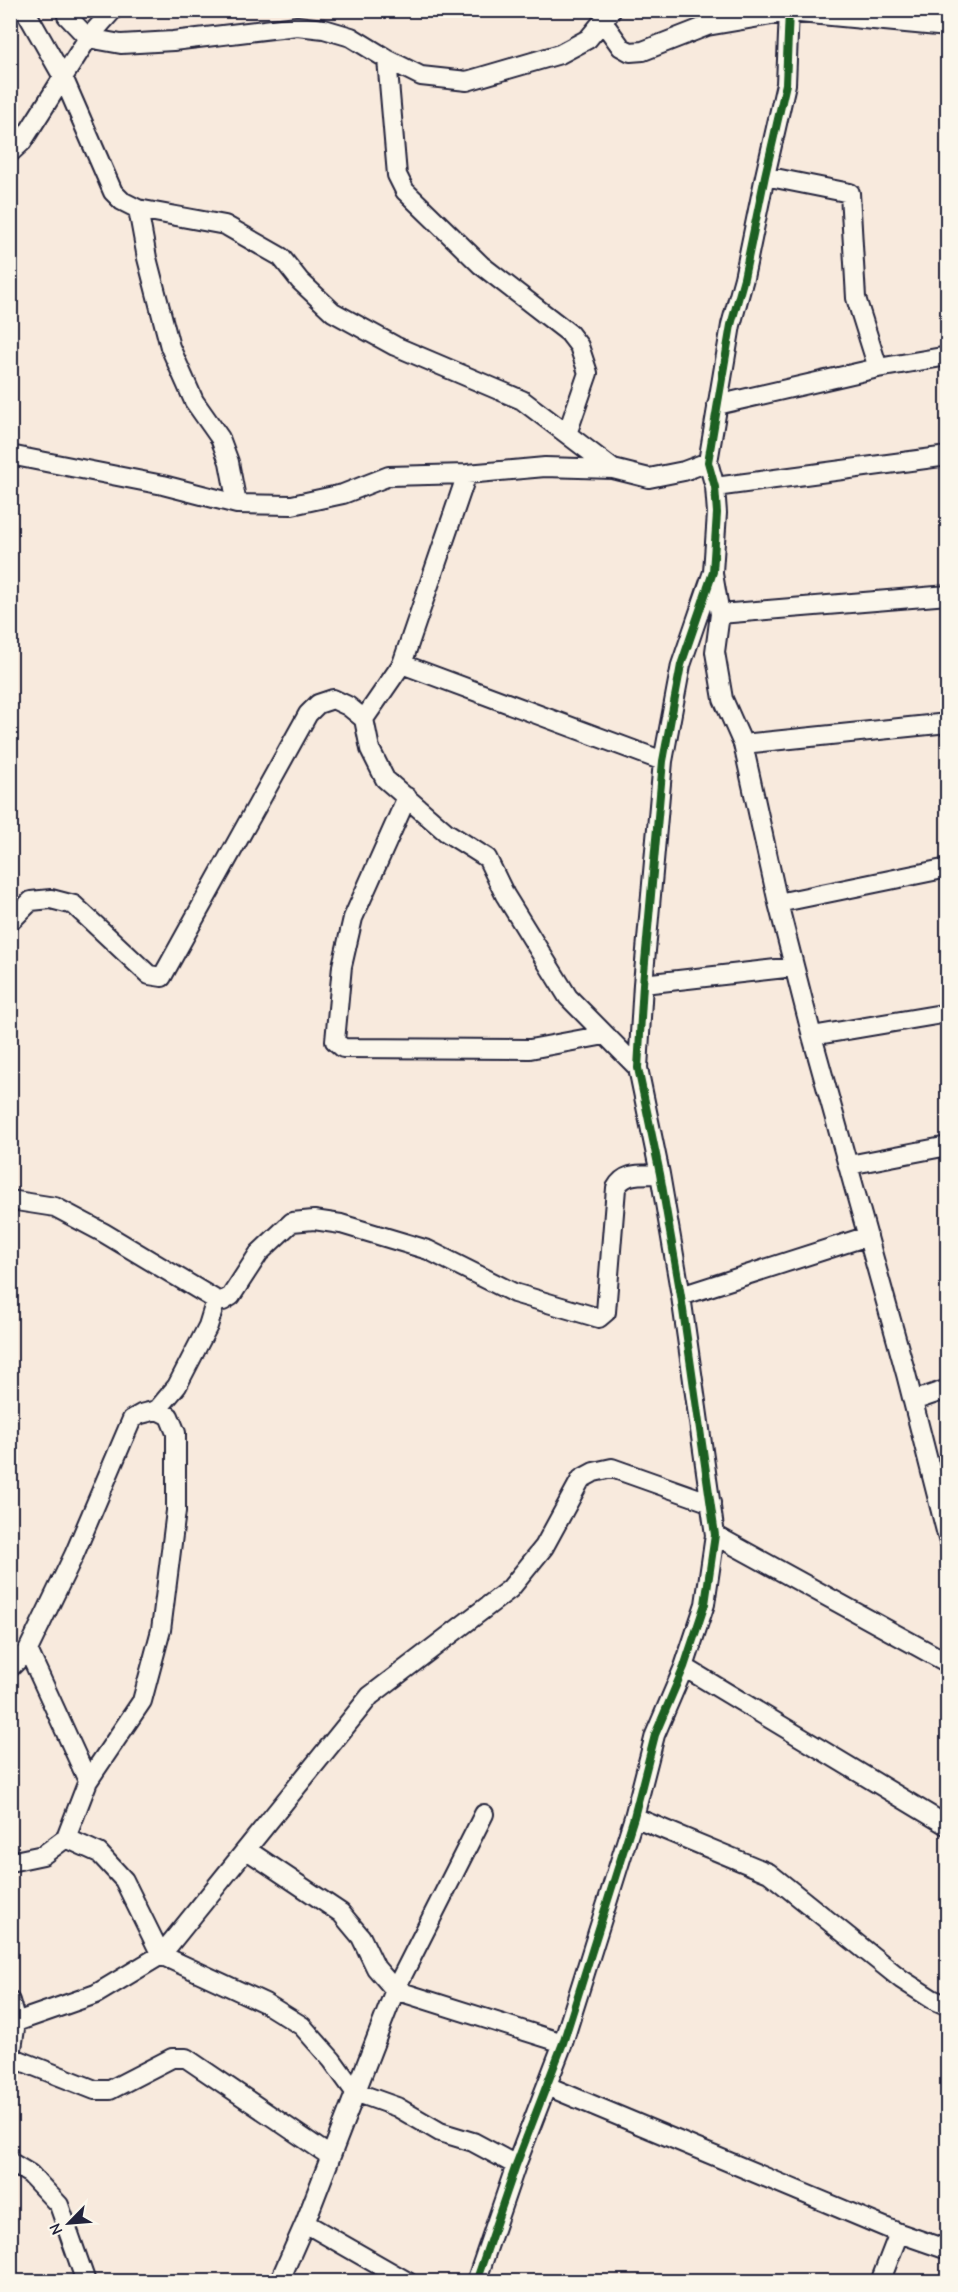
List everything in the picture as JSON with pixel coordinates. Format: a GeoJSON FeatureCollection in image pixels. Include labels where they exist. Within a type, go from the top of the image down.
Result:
{"type":"FeatureCollection","features":[{"type":"Feature","properties":{"kind":"street"},"geometry":{"type":"LineString","coordinates":[[25,10],[63,77],[113,192],[122,201],[138,209],[225,225],[281,256],[300,281],[333,312],[395,346],[522,400],[613,469]]}},
{"type":"Feature","properties":{"kind":"street"},"geometry":{"type":"LineString","coordinates":[[66,10],[67,16],[88,38],[121,44],[173,41],[297,26],[324,28],[351,37],[387,60],[421,76],[467,81],[560,54],[588,39],[607,16],[621,47],[630,52],[643,51],[707,26],[789,11],[948,27]]}},
{"type":"Feature","properties":{"kind":"street"},"geometry":{"type":"LineString","coordinates":[[10,153],[22,142],[88,38],[113,10]]}},
{"type":"Feature","properties":{"kind":"street"},"geometry":{"type":"LineString","coordinates":[[789,11],[786,84],[744,278],[731,325],[708,462],[715,487],[717,513],[713,572],[720,614],[715,652],[723,699],[743,744],[794,967],[913,1401],[948,1539]]}},
{"type":"Feature","properties":{"kind":"street"},"geometry":{"type":"LineString","coordinates":[[387,60],[397,175],[405,191],[481,265],[569,333],[579,346],[588,373],[567,434]]}},
{"type":"Feature","properties":{"kind":"street"},"geometry":{"type":"LineString","coordinates":[[765,176],[850,193],[856,298],[878,368]]}},
{"type":"Feature","properties":{"kind":"street"},"geometry":{"type":"LineString","coordinates":[[138,209],[147,258],[170,347],[194,401],[220,438],[230,462],[237,504]]}},
{"type":"Feature","properties":{"kind":"street"},"geometry":{"type":"LineString","coordinates":[[717,405],[878,368],[948,356]]}},
{"type":"Feature","properties":{"kind":"street"},"geometry":{"type":"LineString","coordinates":[[10,455],[163,485],[237,504],[292,505],[344,494],[389,476],[466,474],[545,467],[613,469],[649,478],[684,471],[708,462]]}},
{"type":"Feature","properties":{"kind":"street"},"geometry":{"type":"LineString","coordinates":[[715,487],[948,456]]}},
{"type":"Feature","properties":{"kind":"street"},"geometry":{"type":"LineString","coordinates":[[364,719],[402,664],[466,474]]}},
{"type":"Feature","properties":{"kind":"street"},"geometry":{"type":"LineString","coordinates":[[476,2282],[516,2165],[563,2043],[634,1817],[655,1735],[684,1667],[705,1604],[715,1535],[681,1296],[660,1174],[638,1068],[643,984],[663,761],[681,665],[713,572]]}},
{"type":"Feature","properties":{"kind":"street"},"geometry":{"type":"LineString","coordinates":[[720,614],[948,595]]}},
{"type":"Feature","properties":{"kind":"street"},"geometry":{"type":"LineString","coordinates":[[402,664],[663,761]]}},
{"type":"Feature","properties":{"kind":"street"},"geometry":{"type":"LineString","coordinates":[[10,922],[31,901],[51,899],[74,905],[149,975],[162,977],[308,714],[318,704],[333,699],[348,706],[364,719],[370,749],[385,779],[446,831],[486,858],[505,895],[568,997],[638,1068]]}},
{"type":"Feature","properties":{"kind":"street"},"geometry":{"type":"LineString","coordinates":[[743,744],[948,723]]}},
{"type":"Feature","properties":{"kind":"street"},"geometry":{"type":"LineString","coordinates":[[407,797],[353,918],[342,966],[335,1041],[338,1046],[343,1048],[530,1049],[605,1035]]}},
{"type":"Feature","properties":{"kind":"street"},"geometry":{"type":"LineString","coordinates":[[778,903],[948,868]]}},
{"type":"Feature","properties":{"kind":"street"},"geometry":{"type":"LineString","coordinates":[[643,984],[794,967]]}},
{"type":"Feature","properties":{"kind":"street"},"geometry":{"type":"LineString","coordinates":[[812,1036],[948,1013]]}},
{"type":"Feature","properties":{"kind":"street"},"geometry":{"type":"LineString","coordinates":[[849,1165],[948,1146]]}},
{"type":"Feature","properties":{"kind":"street"},"geometry":{"type":"LineString","coordinates":[[10,1200],[55,1207],[104,1233],[216,1300],[223,1301],[231,1296],[259,1253],[292,1222],[314,1220],[341,1224],[428,1250],[514,1293],[599,1318],[606,1312],[616,1188],[621,1180],[630,1176],[660,1174]]}},
{"type":"Feature","properties":{"kind":"street"},"geometry":{"type":"LineString","coordinates":[[681,1296],[868,1236]]}},
{"type":"Feature","properties":{"kind":"street"},"geometry":{"type":"LineString","coordinates":[[10,1668],[28,1650],[74,1555],[132,1419],[157,1410],[177,1386],[208,1326],[216,1300]]}},
{"type":"Feature","properties":{"kind":"street"},"geometry":{"type":"LineString","coordinates":[[913,1401],[947,1390]]}},
{"type":"Feature","properties":{"kind":"street"},"geometry":{"type":"LineString","coordinates":[[10,1862],[43,1855],[66,1838],[88,1781],[142,1701],[161,1630],[176,1511],[176,1433],[169,1416],[157,1410]]}},
{"type":"Feature","properties":{"kind":"street"},"geometry":{"type":"LineString","coordinates":[[16,2022],[96,1994],[161,1955],[370,1696],[510,1589],[544,1547],[581,1479],[594,1472],[612,1468],[711,1503]]}},
{"type":"Feature","properties":{"kind":"street"},"geometry":{"type":"LineString","coordinates":[[715,1535],[948,1663]]}},
{"type":"Feature","properties":{"kind":"street"},"geometry":{"type":"LineString","coordinates":[[28,1650],[88,1781]]}},
{"type":"Feature","properties":{"kind":"street"},"geometry":{"type":"LineString","coordinates":[[684,1667],[948,1826]]}},
{"type":"Feature","properties":{"kind":"street"},"geometry":{"type":"LineString","coordinates":[[279,2282],[394,1990],[484,1814]]}},
{"type":"Feature","properties":{"kind":"street"},"geometry":{"type":"LineString","coordinates":[[634,1817],[769,1873],[901,1978],[932,1999],[948,2006]]}},
{"type":"Feature","properties":{"kind":"street"},"geometry":{"type":"LineString","coordinates":[[66,1838],[99,1853],[124,1880],[161,1955],[265,2003],[302,2026],[332,2060],[355,2092],[397,2107],[440,2132],[473,2142],[516,2165]]}},
{"type":"Feature","properties":{"kind":"street"},"geometry":{"type":"LineString","coordinates":[[247,1850],[341,1913],[361,1937],[376,1968],[394,1990],[563,2043]]}},
{"type":"Feature","properties":{"kind":"street"},"geometry":{"type":"LineString","coordinates":[[10,2001],[16,2022],[10,2062]]}},
{"type":"Feature","properties":{"kind":"street"},"geometry":{"type":"LineString","coordinates":[[11,2057],[95,2090],[110,2090],[172,2058],[186,2058],[330,2156]]}},
{"type":"Feature","properties":{"kind":"street"},"geometry":{"type":"LineString","coordinates":[[547,2086],[899,2233],[948,2250]]}},
{"type":"Feature","properties":{"kind":"street"},"geometry":{"type":"LineString","coordinates":[[10,2162],[30,2174],[59,2205],[86,2282]]}},
{"type":"Feature","properties":{"kind":"street"},"geometry":{"type":"LineString","coordinates":[[304,2223],[408,2282]]}},
{"type":"Feature","properties":{"kind":"street"},"geometry":{"type":"LineString","coordinates":[[880,2282],[899,2233]]}},
{"type":"Feature","properties":{"kind":"cycle path"},"geometry":{"type":"LineString","coordinates":[[476,2282],[516,2165],[563,2043],[634,1817],[655,1735],[684,1667],[705,1604],[715,1535],[681,1296],[660,1174],[638,1068],[643,984],[663,761],[681,665],[713,572],[717,513],[715,487],[708,462],[731,325],[744,278],[786,84],[789,10]]}}]}
